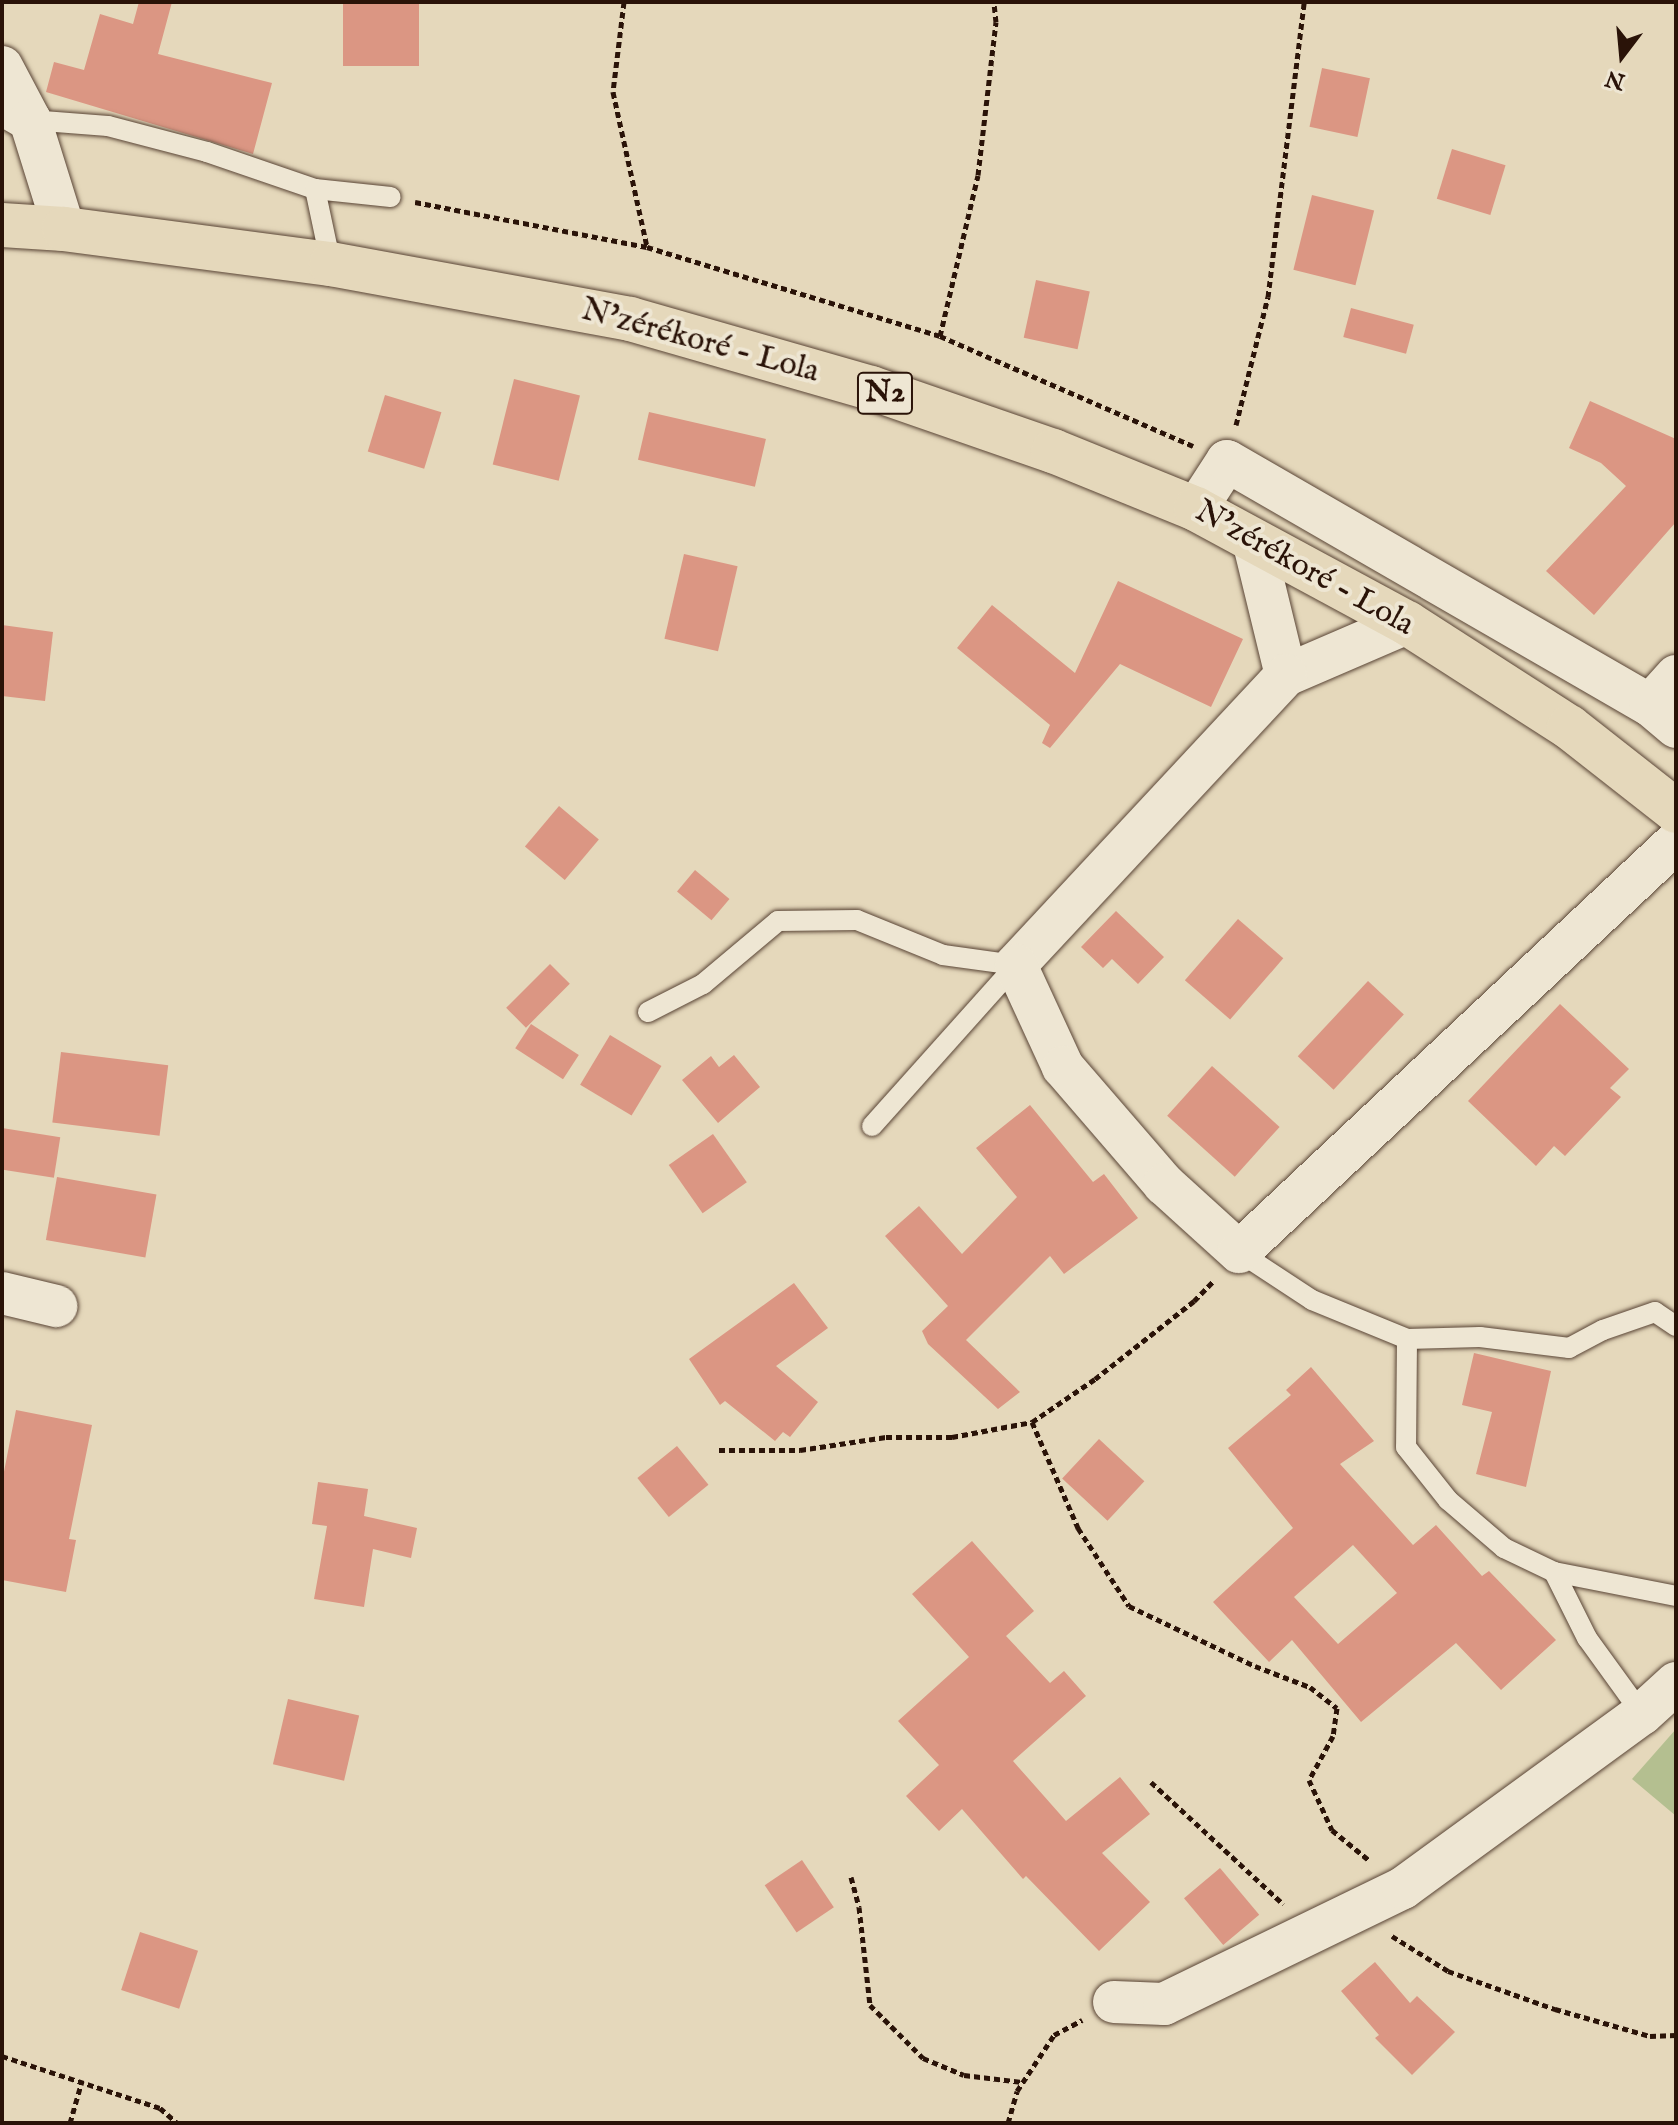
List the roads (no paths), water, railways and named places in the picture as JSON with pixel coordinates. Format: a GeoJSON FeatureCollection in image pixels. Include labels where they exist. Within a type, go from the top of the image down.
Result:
{"type":"FeatureCollection","features":[{"type":"Feature","properties":{"kind":"highway","name":"N'zérékoré - Lola"},"geometry":{"type":"LineString","coordinates":[[2,225],[64,229],[331,264],[630,319],[871,388],[1053,451],[1196,509],[1407,623],[1569,727],[1676,811]]}},
{"type":"Feature","properties":{"kind":"street"},"geometry":{"type":"LineString","coordinates":[[2,67],[16,112],[64,229]]}},
{"type":"Feature","properties":{"kind":"street"},"geometry":{"type":"LineString","coordinates":[[1196,509],[1227,461],[1667,703]]}},
{"type":"Feature","properties":{"kind":"street"},"geometry":{"type":"LineString","coordinates":[[1253,540],[1286,675]]}},
{"type":"Feature","properties":{"kind":"street"},"geometry":{"type":"LineString","coordinates":[[1407,623],[1286,675],[1016,965],[1063,1067],[1164,1184],[1239,1252],[1676,842]]}},
{"type":"Feature","properties":{"kind":"street"},"geometry":{"type":"LineString","coordinates":[[2,1293],[56,1306]]}},
{"type":"Feature","properties":{"kind":"street"},"geometry":{"type":"LineString","coordinates":[[1114,2002],[1164,2004],[1403,1888],[1642,1714],[1676,1683]]}},
{"type":"Feature","properties":{"kind":"lane"},"geometry":{"type":"LineString","coordinates":[[16,112],[108,126],[207,152],[315,189],[391,197]]}},
{"type":"Feature","properties":{"kind":"lane"},"geometry":{"type":"LineString","coordinates":[[315,189],[331,264]]}},
{"type":"Feature","properties":{"kind":"lane"},"geometry":{"type":"LineString","coordinates":[[648,1012],[703,984],[778,921],[857,920],[943,955],[1016,965]]}},
{"type":"Feature","properties":{"kind":"lane"},"geometry":{"type":"LineString","coordinates":[[872,1126],[1016,965]]}},
{"type":"Feature","properties":{"kind":"lane"},"geometry":{"type":"LineString","coordinates":[[1239,1252],[1312,1300],[1407,1339],[1480,1337],[1569,1348],[1603,1330],[1655,1312],[1676,1326]]}},
{"type":"Feature","properties":{"kind":"lane"},"geometry":{"type":"LineString","coordinates":[[1407,1339],[1406,1447],[1448,1500],[1504,1548],[1554,1572],[1676,1596]]}},
{"type":"Feature","properties":{"kind":"lane"},"geometry":{"type":"LineString","coordinates":[[1554,1572],[1587,1638],[1642,1714]]}}]}
